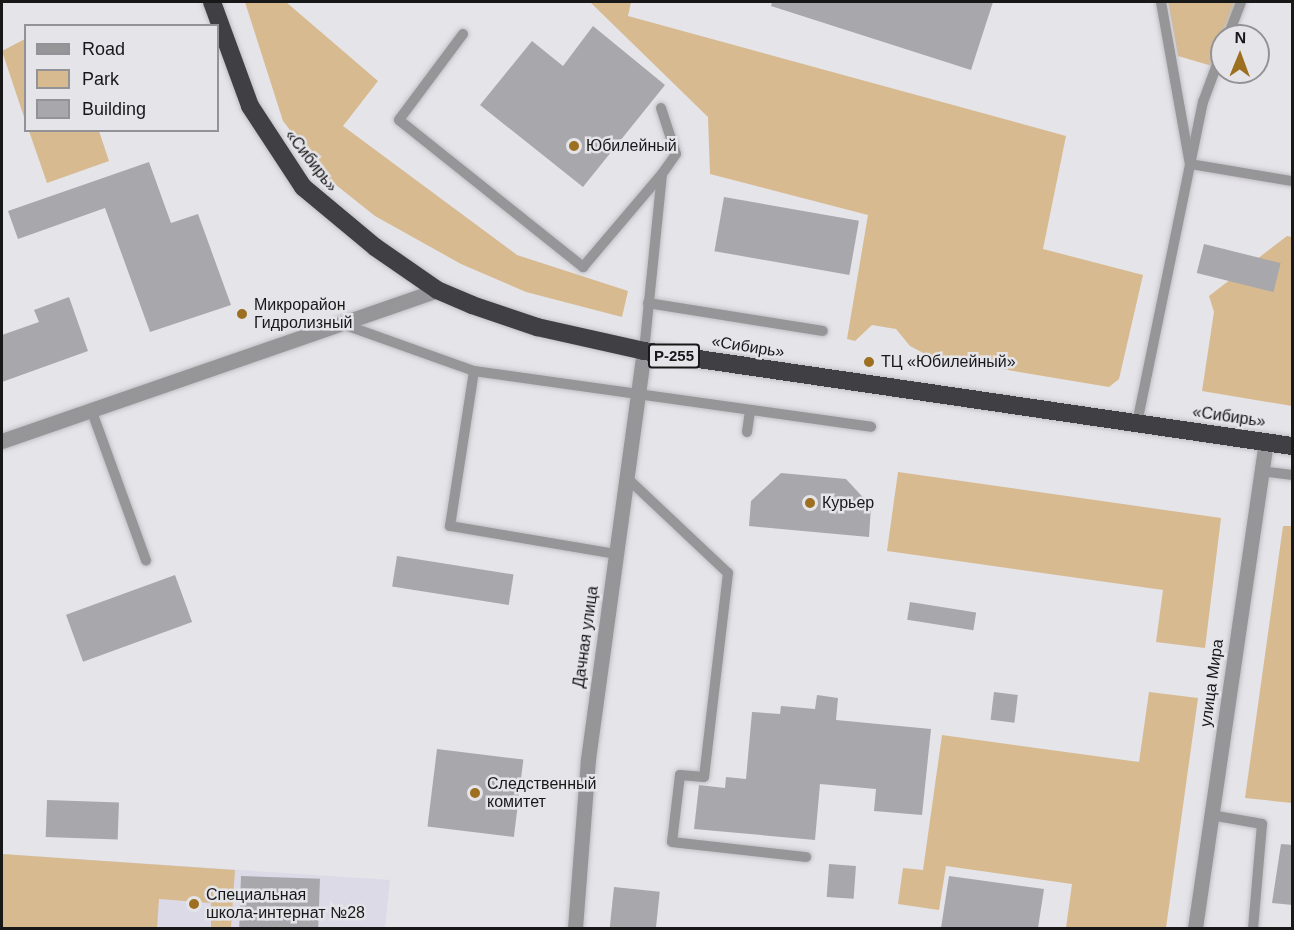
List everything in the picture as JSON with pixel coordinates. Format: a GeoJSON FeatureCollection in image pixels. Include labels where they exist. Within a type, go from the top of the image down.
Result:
{"type":"FeatureCollection","features":[{"type":"Feature","properties":{"kind":"highway","name":"«Сибирь»"},"geometry":{"type":"LineString","coordinates":[[212,2],[250,106],[284,164],[323,208],[437,290],[537,327],[644,351],[1293,446]]}},
{"type":"Feature","properties":{"kind":"street"},"geometry":{"type":"LineString","coordinates":[[2,441],[92,412],[437,290]]}},
{"type":"Feature","properties":{"kind":"street","name":"Дачная улица"},"geometry":{"type":"LineString","coordinates":[[575,928],[588,759],[644,351]]}},
{"type":"Feature","properties":{"kind":"street","name":"улица Мира"},"geometry":{"type":"LineString","coordinates":[[1197,928],[1211,815],[1266,442]]}},
{"type":"Feature","properties":{"kind":"lane"},"geometry":{"type":"LineString","coordinates":[[1161,2],[1190,164]]}},
{"type":"Feature","properties":{"kind":"lane"},"geometry":{"type":"LineString","coordinates":[[1233,24],[1241,2]]}},
{"type":"Feature","properties":{"kind":"lane"},"geometry":{"type":"LineString","coordinates":[[463,34],[399,120],[583,267],[662,174],[676,154],[662,108]]}},
{"type":"Feature","properties":{"kind":"lane"},"geometry":{"type":"LineString","coordinates":[[1137,423],[1203,102],[1210,83]]}},
{"type":"Feature","properties":{"kind":"lane"},"geometry":{"type":"LineString","coordinates":[[1190,164],[1293,181]]}},
{"type":"Feature","properties":{"kind":"lane"},"geometry":{"type":"LineString","coordinates":[[644,351],[662,174]]}},
{"type":"Feature","properties":{"kind":"lane"},"geometry":{"type":"LineString","coordinates":[[648,303],[824,331]]}},
{"type":"Feature","properties":{"kind":"lane"},"geometry":{"type":"LineString","coordinates":[[342,324],[474,371],[871,427]]}},
{"type":"Feature","properties":{"kind":"lane"},"geometry":{"type":"LineString","coordinates":[[474,371],[450,525],[615,554]]}},
{"type":"Feature","properties":{"kind":"lane"},"geometry":{"type":"LineString","coordinates":[[747,432],[750,411]]}},
{"type":"Feature","properties":{"kind":"lane"},"geometry":{"type":"LineString","coordinates":[[92,412],[146,560]]}},
{"type":"Feature","properties":{"kind":"lane"},"geometry":{"type":"LineString","coordinates":[[1260,471],[1293,476]]}},
{"type":"Feature","properties":{"kind":"lane"},"geometry":{"type":"LineString","coordinates":[[626,477],[728,573],[704,777],[680,775],[672,842],[806,857]]}},
{"type":"Feature","properties":{"kind":"lane"},"geometry":{"type":"LineString","coordinates":[[1211,815],[1262,824],[1253,928]]}},
{"type":"Feature","properties":{"kind":"shaded area","name":"Специальная школа-интернат №28"},"geometry":{"type":"Polygon","coordinates":[[[2,854],[390,880],[385,928],[2,928],[2,854]]]}},
{"type":"Feature","properties":{"kind":"green space"},"geometry":{"type":"Polygon","coordinates":[[[245,2],[286,2],[378,81],[343,126],[517,255],[628,291],[622,317],[526,292],[461,264],[375,216],[326,177],[283,121],[245,2]]]}},
{"type":"Feature","properties":{"kind":"green space"},"geometry":{"type":"Polygon","coordinates":[[[590,2],[631,2],[628,16],[1066,136],[1043,249],[1143,275],[1119,379],[1109,387],[927,355],[910,346],[896,329],[872,325],[855,341],[847,339],[868,215],[710,174],[708,117],[590,2]]]}},
{"type":"Feature","properties":{"kind":"green space"},"geometry":{"type":"Polygon","coordinates":[[[1168,2],[1240,2],[1230,24],[1210,24],[1210,65],[1178,56],[1168,2]]]}},
{"type":"Feature","properties":{"kind":"green space"},"geometry":{"type":"Polygon","coordinates":[[[24,40],[24,117],[2,51],[24,40]]]}},
{"type":"Feature","properties":{"kind":"green space"},"geometry":{"type":"Polygon","coordinates":[[[29,132],[99,132],[109,161],[47,183],[29,132]]]}},
{"type":"Feature","properties":{"kind":"green space"},"geometry":{"type":"Polygon","coordinates":[[[1287,236],[1292,237],[1292,406],[1202,391],[1214,312],[1209,296],[1287,236]]]}},
{"type":"Feature","properties":{"kind":"green space"},"geometry":{"type":"Polygon","coordinates":[[[898,472],[1221,518],[1205,648],[1156,642],[1163,590],[887,551],[898,472]]]}},
{"type":"Feature","properties":{"kind":"green space"},"geometry":{"type":"Polygon","coordinates":[[[1283,526],[1292,526],[1292,803],[1245,798],[1283,526]]]}},
{"type":"Feature","properties":{"kind":"green space"},"geometry":{"type":"Polygon","coordinates":[[[1149,692],[1198,698],[1166,928],[1066,928],[1072,884],[946,866],[939,910],[898,904],[903,868],[923,870],[942,735],[1139,762],[1149,692]]]}},
{"type":"Feature","properties":{"kind":"green space"},"geometry":{"type":"Polygon","coordinates":[[[2,854],[235,870],[231,928],[211,928],[211,903],[159,899],[157,928],[2,928],[2,854]]]}},
{"type":"Feature","properties":{"kind":"building"},"geometry":{"type":"Polygon","coordinates":[[[772,2],[993,2],[971,70],[771,6],[772,2]]]}},
{"type":"Feature","properties":{"kind":"building","name":"Юбилейный"},"geometry":{"type":"Polygon","coordinates":[[[593,26],[665,85],[583,187],[480,105],[532,41],[563,66],[593,26]]]}},
{"type":"Feature","properties":{"kind":"building"},"geometry":{"type":"Polygon","coordinates":[[[149,162],[171,223],[198,214],[231,305],[150,332],[105,208],[18,239],[8,211],[149,162]]]}},
{"type":"Feature","properties":{"kind":"building"},"geometry":{"type":"Polygon","coordinates":[[[724,197],[859,221],[849,275],[714,251],[724,197]]]}},
{"type":"Feature","properties":{"kind":"building"},"geometry":{"type":"Polygon","coordinates":[[[1204,244],[1281,263],[1273,292],[1197,273],[1204,244]]]}},
{"type":"Feature","properties":{"kind":"building"},"geometry":{"type":"Polygon","coordinates":[[[69,297],[88,351],[2,382],[2,335],[39,322],[34,310],[69,297]]]}},
{"type":"Feature","properties":{"kind":"building","name":"Курьер"},"geometry":{"type":"Polygon","coordinates":[[[781,473],[846,479],[871,506],[869,537],[749,526],[751,501],[781,473]]]}},
{"type":"Feature","properties":{"kind":"building"},"geometry":{"type":"Polygon","coordinates":[[[397,556],[514,574],[509,605],[392,587],[397,556]]]}},
{"type":"Feature","properties":{"kind":"building"},"geometry":{"type":"Polygon","coordinates":[[[175,575],[192,622],[83,662],[66,615],[175,575]]]}},
{"type":"Feature","properties":{"kind":"building"},"geometry":{"type":"Polygon","coordinates":[[[910,602],[976,612],[973,630],[907,620],[910,602]]]}},
{"type":"Feature","properties":{"kind":"building"},"geometry":{"type":"Polygon","coordinates":[[[994,692],[1018,695],[1014,723],[991,720],[994,692]]]}},
{"type":"Feature","properties":{"kind":"building"},"geometry":{"type":"Polygon","coordinates":[[[817,695],[838,698],[836,720],[931,729],[922,815],[874,811],[876,789],[820,784],[815,840],[694,829],[699,785],[725,788],[726,777],[746,779],[752,712],[780,714],[781,706],[815,709],[817,695]]]}},
{"type":"Feature","properties":{"kind":"building","name":"Следственный комитет"},"geometry":{"type":"Polygon","coordinates":[[[437,749],[523,760],[514,837],[427,826],[437,749]]]}},
{"type":"Feature","properties":{"kind":"building"},"geometry":{"type":"Polygon","coordinates":[[[47,800],[119,803],[118,839],[46,837],[47,800]]]}},
{"type":"Feature","properties":{"kind":"building"},"geometry":{"type":"Polygon","coordinates":[[[1281,844],[1293,845],[1293,905],[1272,903],[1281,844]]]}},
{"type":"Feature","properties":{"kind":"building"},"geometry":{"type":"Polygon","coordinates":[[[829,864],[856,866],[854,899],[827,897],[829,864]]]}},
{"type":"Feature","properties":{"kind":"building"},"geometry":{"type":"Polygon","coordinates":[[[241,876],[320,879],[318,928],[239,928],[241,876]]]}},
{"type":"Feature","properties":{"kind":"building"},"geometry":{"type":"Polygon","coordinates":[[[949,876],[1044,889],[1038,928],[941,928],[949,876]]]}},
{"type":"Feature","properties":{"kind":"building"},"geometry":{"type":"Polygon","coordinates":[[[614,887],[660,892],[656,928],[610,928],[614,887]]]}},
{"type":"Feature","properties":{"kind":"place","name":"Юбилейный"},"geometry":{"type":"Point","coordinates":[574,146]}},
{"type":"Feature","properties":{"kind":"place","name":"Микрорайон Гидролизный"},"geometry":{"type":"Point","coordinates":[242,314]}},
{"type":"Feature","properties":{"kind":"place","name":"ТЦ «Юбилейный»"},"geometry":{"type":"Point","coordinates":[869,362]}},
{"type":"Feature","properties":{"kind":"place","name":"Курьер"},"geometry":{"type":"Point","coordinates":[810,503]}},
{"type":"Feature","properties":{"kind":"place","name":"Следственный комитет"},"geometry":{"type":"Point","coordinates":[475,793]}},
{"type":"Feature","properties":{"kind":"place","name":"Специальная школа-интернат №28"},"geometry":{"type":"Point","coordinates":[194,904]}}]}
